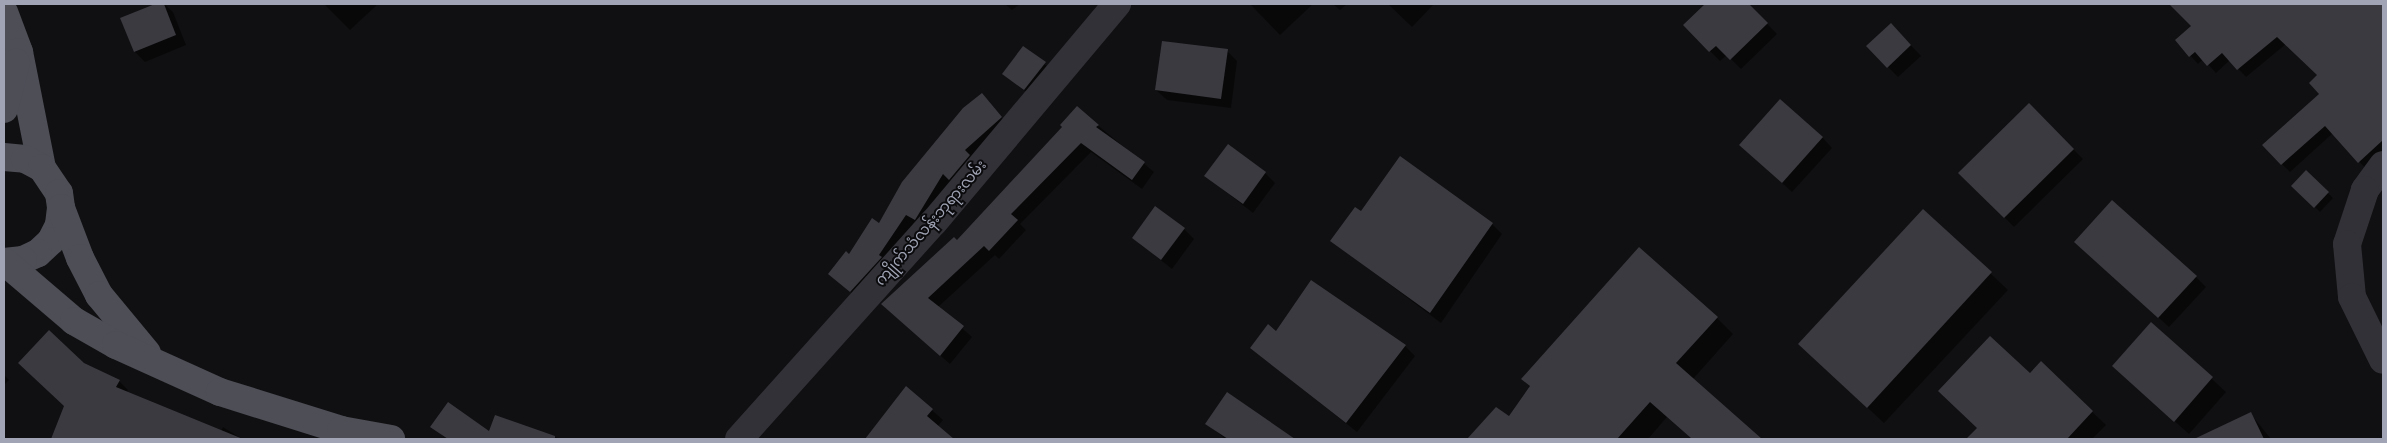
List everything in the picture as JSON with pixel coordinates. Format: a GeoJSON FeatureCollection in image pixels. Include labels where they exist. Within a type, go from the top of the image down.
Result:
{"type":"FeatureCollection","features":[{"type":"Feature","properties":{"kind":"main road"},"geometry":{"type":"LineString","coordinates":[[4,12],[19,52],[42,168]]}},
{"type":"Feature","properties":{"kind":"main road"},"geometry":{"type":"LineString","coordinates":[[4,109],[19,52]]}},
{"type":"Feature","properties":{"kind":"main road"},"geometry":{"type":"LineString","coordinates":[[4,157],[25,158],[42,168],[56,186],[61,208],[80,258],[99,294],[124,328],[153,360]]}},
{"type":"Feature","properties":{"kind":"main road"},"geometry":{"type":"LineString","coordinates":[[4,262],[22,260],[38,253],[51,241],[59,225],[61,208]]}},
{"type":"Feature","properties":{"kind":"main road"},"geometry":{"type":"LineString","coordinates":[[4,262],[74,321],[116,345],[153,360],[220,392],[346,434],[391,439]]}},
{"type":"Feature","properties":{"kind":"street","name":"ကျိုက်သံလန်းဘုရားလမ်း"},"geometry":{"type":"LineString","coordinates":[[739,439],[934,222],[1117,4]]}},
{"type":"Feature","properties":{"kind":"street"},"geometry":{"type":"LineString","coordinates":[[2383,165],[2365,190],[2346,244],[2352,297],[2383,360]]}},
{"type":"Feature","properties":{"kind":"building"},"geometry":{"type":"Polygon","coordinates":[[[155,4],[164,4],[176,35],[134,52],[120,18],[155,4]]]}},
{"type":"Feature","properties":{"kind":"building"},"geometry":{"type":"Polygon","coordinates":[[[1705,4],[1749,4],[1768,23],[1730,60],[1716,46],[1709,52],[1683,25],[1705,4]]]}},
{"type":"Feature","properties":{"kind":"building"},"geometry":{"type":"Polygon","coordinates":[[[2169,4],[2383,4],[2383,140],[2358,163],[2325,126],[2281,165],[2262,145],[2319,94],[2309,83],[2317,75],[2277,37],[2237,70],[2222,53],[2207,66],[2195,52],[2189,57],[2175,40],[2191,26],[2169,4]]]}},
{"type":"Feature","properties":{"kind":"building"},"geometry":{"type":"Polygon","coordinates":[[[1891,23],[1911,45],[1887,68],[1866,46],[1891,23]]]}},
{"type":"Feature","properties":{"kind":"building"},"geometry":{"type":"Polygon","coordinates":[[[1162,41],[1228,49],[1221,99],[1155,90],[1162,41]]]}},
{"type":"Feature","properties":{"kind":"building"},"geometry":{"type":"Polygon","coordinates":[[[1023,46],[1046,62],[1024,90],[1002,74],[1023,46]]]}},
{"type":"Feature","properties":{"kind":"building"},"geometry":{"type":"Polygon","coordinates":[[[982,93],[1002,117],[965,150],[970,155],[949,180],[943,174],[915,220],[906,215],[879,255],[882,257],[850,292],[828,274],[846,251],[849,254],[872,218],[879,223],[902,182],[963,108],[982,93]]]}},
{"type":"Feature","properties":{"kind":"building"},"geometry":{"type":"Polygon","coordinates":[[[1780,99],[1823,137],[1782,183],[1739,145],[1780,99]]]}},
{"type":"Feature","properties":{"kind":"building"},"geometry":{"type":"Polygon","coordinates":[[[2029,103],[2074,149],[2004,218],[1958,173],[2029,103]]]}},
{"type":"Feature","properties":{"kind":"building"},"geometry":{"type":"Polygon","coordinates":[[[1077,106],[1099,125],[1096,127],[1145,162],[1132,180],[1081,143],[1011,214],[1018,220],[989,251],[984,246],[928,298],[964,326],[940,356],[881,304],[954,237],[957,240],[1062,127],[1060,125],[1077,106]]]}},
{"type":"Feature","properties":{"kind":"building"},"geometry":{"type":"Polygon","coordinates":[[[1228,144],[1266,172],[1243,204],[1204,176],[1228,144]]]}},
{"type":"Feature","properties":{"kind":"building"},"geometry":{"type":"Polygon","coordinates":[[[1400,156],[1493,223],[1430,313],[1330,241],[1355,207],[1361,211],[1400,156]]]}},
{"type":"Feature","properties":{"kind":"building"},"geometry":{"type":"Polygon","coordinates":[[[2306,170],[2329,192],[2314,208],[2291,186],[2306,170]]]}},
{"type":"Feature","properties":{"kind":"building"},"geometry":{"type":"Polygon","coordinates":[[[2112,200],[2197,276],[2158,318],[2074,242],[2112,200]]]}},
{"type":"Feature","properties":{"kind":"building"},"geometry":{"type":"Polygon","coordinates":[[[1155,206],[1185,228],[1161,260],[1132,238],[1155,206]]]}},
{"type":"Feature","properties":{"kind":"building"},"geometry":{"type":"Polygon","coordinates":[[[1923,209],[1992,272],[1867,408],[1798,344],[1923,209]]]}},
{"type":"Feature","properties":{"kind":"building"},"geometry":{"type":"Polygon","coordinates":[[[1639,247],[1718,317],[1676,363],[1762,439],[1692,439],[1650,402],[1617,439],[1467,439],[1496,407],[1509,416],[1530,386],[1521,379],[1639,247]]]}},
{"type":"Feature","properties":{"kind":"building"},"geometry":{"type":"Polygon","coordinates":[[[1311,280],[1406,345],[1346,423],[1250,348],[1268,324],[1276,331],[1311,280]]]}},
{"type":"Feature","properties":{"kind":"building"},"geometry":{"type":"Polygon","coordinates":[[[2151,322],[2213,377],[2174,422],[2112,366],[2151,322]]]}},
{"type":"Feature","properties":{"kind":"building"},"geometry":{"type":"Polygon","coordinates":[[[49,330],[84,363],[120,380],[116,387],[243,439],[51,439],[64,406],[18,363],[49,330]]]}},
{"type":"Feature","properties":{"kind":"building"},"geometry":{"type":"Polygon","coordinates":[[[1990,336],[2030,373],[2041,361],[2093,411],[2067,439],[1966,439],[1977,428],[1938,391],[1990,336]]]}},
{"type":"Feature","properties":{"kind":"building"},"geometry":{"type":"Polygon","coordinates":[[[906,386],[933,409],[927,416],[954,439],[865,439],[906,386]]]}},
{"type":"Feature","properties":{"kind":"building"},"geometry":{"type":"Polygon","coordinates":[[[1227,392],[1295,439],[1228,439],[1205,424],[1227,392]]]}},
{"type":"Feature","properties":{"kind":"building"},"geometry":{"type":"Polygon","coordinates":[[[448,402],[489,431],[495,415],[555,436],[555,439],[448,439],[430,427],[448,402]]]}},
{"type":"Feature","properties":{"kind":"building"},"geometry":{"type":"Polygon","coordinates":[[[2251,412],[2264,439],[2194,439],[2251,412]]]}}]}
